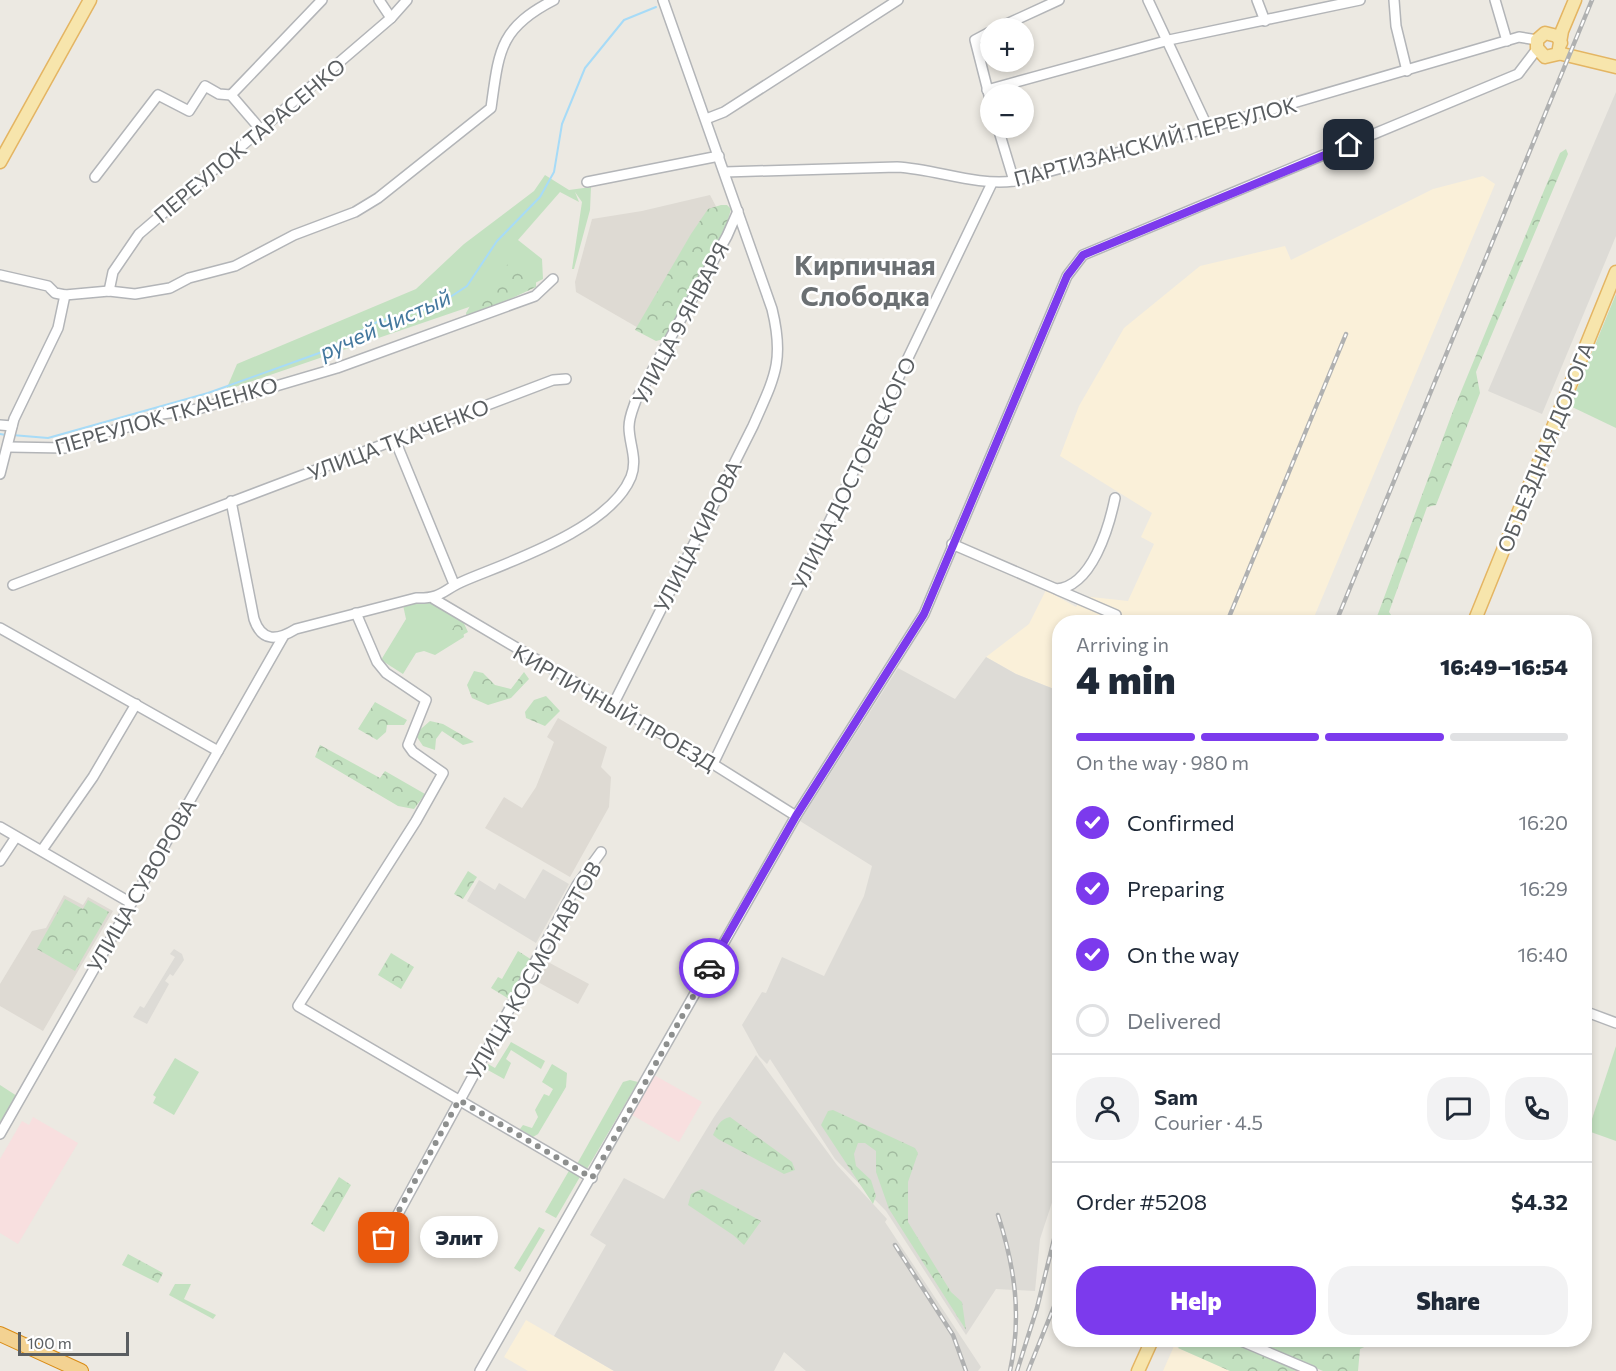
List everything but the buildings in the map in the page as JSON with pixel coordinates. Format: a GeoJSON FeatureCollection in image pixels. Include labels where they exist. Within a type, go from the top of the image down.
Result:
{"type":"FeatureCollection","features":[{"type":"Feature","properties":{"kind":"highway"},"geometry":{"type":"LineString","coordinates":[[0,1334],[81,1371]]}},
{"type":"Feature","properties":{"kind":"main road"},"geometry":{"type":"LineString","coordinates":[[0,162],[90,0]]}},
{"type":"Feature","properties":{"kind":"main road"},"geometry":{"type":"LineString","coordinates":[[1540,45],[1574,0]]}},
{"type":"Feature","properties":{"kind":"main road"},"geometry":{"type":"LineString","coordinates":[[1560,47],[1574,0]]}},
{"type":"Feature","properties":{"kind":"main road","name":"ПАРТИЗАНСКИЙ ПЕРЕУЛОК"},"geometry":{"type":"LineString","coordinates":[[1560,47],[1551,57],[1540,45],[1553,34],[1560,47],[1616,67]]}},
{"type":"Feature","properties":{"kind":"main road","name":"ПАРТИЗАНСКИЙ ПЕРЕУЛОК"},"geometry":{"type":"LineString","coordinates":[[1560,47],[1616,61]]}},
{"type":"Feature","properties":{"kind":"main road","name":"ОБЪЕЗДНАЯ ДОРОГА"},"geometry":{"type":"LineString","coordinates":[[1477,615],[1616,272]]}},
{"type":"Feature","properties":{"kind":"main road"},"geometry":{"type":"LineString","coordinates":[[1138,1371],[1149,1347]]}},
{"type":"Feature","properties":{"kind":"street"},"geometry":{"type":"LineString","coordinates":[[95,177],[158,95],[189,111],[205,86],[219,94],[231,94],[322,0]]}},
{"type":"Feature","properties":{"kind":"street"},"geometry":{"type":"LineString","coordinates":[[379,0],[391,18]]}},
{"type":"Feature","properties":{"kind":"street","name":"ПЕРЕУЛОК ТАРАСЕНКО"},"geometry":{"type":"LineString","coordinates":[[109,291],[113,272],[139,234],[262,131],[391,18],[406,0]]}},
{"type":"Feature","properties":{"kind":"street"},"geometry":{"type":"LineString","coordinates":[[0,275],[48,286],[55,292],[65,295],[109,291],[135,294],[170,288],[189,278],[235,266],[268,248],[355,212],[378,198],[491,108],[498,63],[508,34],[528,16],[554,0]]}},
{"type":"Feature","properties":{"kind":"street"},"geometry":{"type":"LineString","coordinates":[[663,0],[738,211]]}},
{"type":"Feature","properties":{"kind":"street"},"geometry":{"type":"LineString","coordinates":[[706,119],[724,112],[898,0]]}},
{"type":"Feature","properties":{"kind":"street"},"geometry":{"type":"LineString","coordinates":[[1020,18],[1059,0]]}},
{"type":"Feature","properties":{"kind":"street"},"geometry":{"type":"LineString","coordinates":[[1148,0],[1169,40],[1208,128]]}},
{"type":"Feature","properties":{"kind":"street"},"geometry":{"type":"LineString","coordinates":[[1257,0],[1265,21]]}},
{"type":"Feature","properties":{"kind":"street"},"geometry":{"type":"LineString","coordinates":[[1022,84],[1169,40],[1360,0]]}},
{"type":"Feature","properties":{"kind":"street"},"geometry":{"type":"LineString","coordinates":[[1395,0],[1396,26],[1407,71]]}},
{"type":"Feature","properties":{"kind":"street"},"geometry":{"type":"LineString","coordinates":[[1496,0],[1507,41]]}},
{"type":"Feature","properties":{"kind":"street"},"geometry":{"type":"LineString","coordinates":[[980,37],[975,39],[980,59]]}},
{"type":"Feature","properties":{"kind":"street","name":"ПАРТИЗАНСКИЙ ПЕРЕУЛОК"},"geometry":{"type":"LineString","coordinates":[[725,172],[897,166],[923,168],[992,183],[1014,181],[1208,128],[1518,37],[1540,45]]}},
{"type":"Feature","properties":{"kind":"street"},"geometry":{"type":"LineString","coordinates":[[480,1371],[592,1178],[796,816],[914,631],[1067,276],[1083,255],[1518,74],[1540,45]]}},
{"type":"Feature","properties":{"kind":"street"},"geometry":{"type":"LineString","coordinates":[[231,94],[262,131]]}},
{"type":"Feature","properties":{"kind":"street"},"geometry":{"type":"LineString","coordinates":[[1001,138],[1014,181]]}},
{"type":"Feature","properties":{"kind":"street"},"geometry":{"type":"LineString","coordinates":[[587,183],[719,156]]}},
{"type":"Feature","properties":{"kind":"street","name":"УЛИЦА ДОСТОЕВСКОГО"},"geometry":{"type":"LineString","coordinates":[[713,764],[992,183]]}},
{"type":"Feature","properties":{"kind":"street","name":"УЛИЦА КИРОВА"},"geometry":{"type":"LineString","coordinates":[[613,705],[753,426],[773,382],[778,365],[778,336],[772,309],[738,211]]}},
{"type":"Feature","properties":{"kind":"street","name":"УЛИЦА 9 ЯНВАРЯ"},"geometry":{"type":"LineString","coordinates":[[434,599],[454,584],[564,540],[607,506],[624,488],[631,476],[634,463],[629,428],[636,400],[727,236],[738,211]]}},
{"type":"Feature","properties":{"kind":"street","name":"ПЕРЕУЛОК ТКАЧЕНКО"},"geometry":{"type":"LineString","coordinates":[[9,445],[65,448],[84,437],[139,423],[162,414],[198,409],[337,368],[535,296],[553,279]]}},
{"type":"Feature","properties":{"kind":"street"},"geometry":{"type":"LineString","coordinates":[[0,474],[12,429],[58,328],[65,295]]}},
{"type":"Feature","properties":{"kind":"street","name":"УЛИЦА ТКАЧЕНКО"},"geometry":{"type":"LineString","coordinates":[[13,585],[554,380],[566,379]]}},
{"type":"Feature","properties":{"kind":"street"},"geometry":{"type":"LineString","coordinates":[[0,425],[12,429]]}},
{"type":"Feature","properties":{"kind":"street"},"geometry":{"type":"LineString","coordinates":[[395,440],[454,584]]}},
{"type":"Feature","properties":{"kind":"street"},"geometry":{"type":"LineString","coordinates":[[1056,589],[1072,584],[1098,551],[1109,529],[1115,498]]}},
{"type":"Feature","properties":{"kind":"street"},"geometry":{"type":"LineString","coordinates":[[231,501],[256,627],[271,638],[283,637],[296,629],[416,598],[434,599]]}},
{"type":"Feature","properties":{"kind":"street"},"geometry":{"type":"LineString","coordinates":[[952,543],[1116,615]]}},
{"type":"Feature","properties":{"kind":"street","name":"КИРПИЧНЫЙ ПРОЕЗД"},"geometry":{"type":"LineString","coordinates":[[434,599],[713,764],[796,816]]}},
{"type":"Feature","properties":{"kind":"street"},"geometry":{"type":"LineString","coordinates":[[356,614],[377,662],[386,673],[426,700],[408,745],[413,752],[443,773],[416,821],[298,1006],[592,1178]]}},
{"type":"Feature","properties":{"kind":"street"},"geometry":{"type":"LineString","coordinates":[[0,628],[218,751]]}},
{"type":"Feature","properties":{"kind":"street","name":"УЛИЦА СУВОРОВА"},"geometry":{"type":"LineString","coordinates":[[0,1134],[283,637]]}},
{"type":"Feature","properties":{"kind":"street"},"geometry":{"type":"LineString","coordinates":[[42,850],[93,777],[136,704]]}},
{"type":"Feature","properties":{"kind":"street"},"geometry":{"type":"LineString","coordinates":[[0,827],[131,903]]}},
{"type":"Feature","properties":{"kind":"street"},"geometry":{"type":"LineString","coordinates":[[0,861],[16,837]]}},
{"type":"Feature","properties":{"kind":"street","name":"УЛИЦА КОСМОНАВТОВ"},"geometry":{"type":"LineString","coordinates":[[380,1247],[577,885],[601,852]]}},
{"type":"Feature","properties":{"kind":"street"},"geometry":{"type":"LineString","coordinates":[[1592,1014],[1616,1023]]}},
{"type":"Feature","properties":{"kind":"street"},"geometry":{"type":"LineString","coordinates":[[1255,1347],[1312,1371]]}},
{"type":"Feature","properties":{"kind":"shaded area"},"geometry":{"type":"Polygon","coordinates":[[[1616,92],[1616,236],[1542,414],[1488,391],[1616,92]]]}},
{"type":"Feature","properties":{"kind":"shaded area"},"geometry":{"type":"Polygon","coordinates":[[[1483,176],[1495,184],[1315,615],[1052,615],[1052,688],[1016,674],[986,657],[1029,624],[1046,590],[1076,607],[1082,596],[1128,601],[1154,544],[1141,537],[1152,513],[1060,456],[1079,406],[1124,328],[1200,266],[1285,246],[1291,260],[1433,189],[1483,176]]]}},
{"type":"Feature","properties":{"kind":"shaded area"},"geometry":{"type":"Polygon","coordinates":[[[710,195],[721,216],[654,337],[576,292],[575,282],[592,219],[642,211],[710,195]]]}},
{"type":"Feature","properties":{"kind":"shaded area"},"geometry":{"type":"Polygon","coordinates":[[[986,657],[1016,674],[1052,688],[1052,1202],[1040,1239],[1035,1291],[996,1289],[966,1335],[886,1211],[835,1159],[770,1059],[767,1064],[759,1056],[742,1025],[762,992],[766,993],[782,957],[824,976],[864,896],[872,866],[800,821],[898,668],[955,699],[986,657]]]}},
{"type":"Feature","properties":{"kind":"shaded area"},"geometry":{"type":"Polygon","coordinates":[[[558,718],[607,747],[601,767],[611,777],[609,807],[570,877],[485,828],[504,797],[522,808],[536,787],[554,742],[547,737],[558,718]]]}},
{"type":"Feature","properties":{"kind":"shaded area"},"geometry":{"type":"Polygon","coordinates":[[[543,869],[569,884],[536,943],[467,901],[479,880],[495,890],[499,883],[525,899],[543,869]]]}},
{"type":"Feature","properties":{"kind":"shaded area"},"geometry":{"type":"Polygon","coordinates":[[[64,895],[83,905],[88,897],[113,911],[43,1031],[0,1006],[0,984],[32,931],[46,928],[64,895]]]}},
{"type":"Feature","properties":{"kind":"shaded area"},"geometry":{"type":"Polygon","coordinates":[[[174,949],[182,954],[184,960],[173,976],[170,974],[165,981],[169,984],[147,1024],[133,1017],[140,1006],[144,1008],[175,957],[170,954],[174,949]]]}},
{"type":"Feature","properties":{"kind":"shaded area"},"geometry":{"type":"Polygon","coordinates":[[[548,962],[589,984],[578,1004],[538,982],[548,962]]]}},
{"type":"Feature","properties":{"kind":"shaded area"},"geometry":{"type":"Polygon","coordinates":[[[756,1055],[837,1165],[887,1219],[885,1222],[981,1367],[978,1371],[806,1371],[784,1352],[774,1371],[614,1371],[554,1336],[606,1245],[590,1235],[624,1178],[664,1199],[714,1117],[756,1055]]]}},
{"type":"Feature","properties":{"kind":"shaded area"},"geometry":{"type":"Polygon","coordinates":[[[654,1075],[702,1102],[679,1142],[632,1115],[654,1075]]]}},
{"type":"Feature","properties":{"kind":"shaded area"},"geometry":{"type":"Polygon","coordinates":[[[33,1117],[78,1143],[18,1244],[0,1233],[0,1159],[22,1121],[29,1125],[33,1117]]]}},
{"type":"Feature","properties":{"kind":"shaded area"},"geometry":{"type":"Polygon","coordinates":[[[526,1320],[614,1371],[528,1371],[504,1357],[526,1320]]]}},
{"type":"Feature","properties":{"kind":"shaded area"},"geometry":{"type":"Polygon","coordinates":[[[1174,1347],[1176,1347],[1230,1371],[1163,1371],[1174,1347]]]}},
{"type":"Feature","properties":{"kind":"green space"},"geometry":{"type":"Polygon","coordinates":[[[1566,149],[1568,154],[1476,372],[1480,393],[1436,505],[1427,507],[1389,612],[1391,615],[1378,615],[1453,411],[1560,153],[1566,149]]]}},
{"type":"Feature","properties":{"kind":"green space"},"geometry":{"type":"Polygon","coordinates":[[[545,175],[569,190],[591,187],[590,210],[574,269],[572,269],[582,202],[575,192],[579,202],[560,192],[518,240],[542,259],[543,279],[525,288],[226,390],[237,364],[416,289],[464,244],[534,191],[545,175]]]}},
{"type":"Feature","properties":{"kind":"green space"},"geometry":{"type":"Polygon","coordinates":[[[727,205],[731,209],[723,238],[668,338],[656,341],[635,330],[708,209],[727,205]]]}},
{"type":"Feature","properties":{"kind":"green space"},"geometry":{"type":"Polygon","coordinates":[[[509,263],[525,265],[536,275],[536,287],[467,319],[466,313],[475,300],[509,263]]]}},
{"type":"Feature","properties":{"kind":"green space"},"geometry":{"type":"Polygon","coordinates":[[[1616,294],[1616,428],[1570,406],[1616,294]]]}},
{"type":"Feature","properties":{"kind":"green space"},"geometry":{"type":"Polygon","coordinates":[[[433,602],[461,620],[464,637],[435,655],[424,651],[416,653],[403,674],[381,660],[406,619],[403,605],[433,602]]]}},
{"type":"Feature","properties":{"kind":"green space"},"geometry":{"type":"Polygon","coordinates":[[[461,617],[468,632],[450,642],[446,638],[454,627],[452,618],[461,617]]]}},
{"type":"Feature","properties":{"kind":"green space"},"geometry":{"type":"Polygon","coordinates":[[[474,671],[483,673],[495,685],[511,689],[524,672],[529,679],[511,698],[488,705],[472,698],[467,685],[474,671]]]}},
{"type":"Feature","properties":{"kind":"green space"},"geometry":{"type":"Polygon","coordinates":[[[546,696],[560,711],[545,726],[526,718],[525,712],[534,700],[546,696]]]}},
{"type":"Feature","properties":{"kind":"green space"},"geometry":{"type":"Polygon","coordinates":[[[375,702],[407,720],[404,725],[387,725],[386,732],[377,740],[358,729],[375,702]]]}},
{"type":"Feature","properties":{"kind":"green space"},"geometry":{"type":"Polygon","coordinates":[[[430,721],[443,724],[474,742],[463,745],[442,731],[436,739],[435,750],[423,746],[415,734],[430,721]]]}},
{"type":"Feature","properties":{"kind":"green space"},"geometry":{"type":"Polygon","coordinates":[[[320,745],[380,778],[385,771],[425,794],[414,809],[398,806],[315,757],[320,745]]]}},
{"type":"Feature","properties":{"kind":"green space"},"geometry":{"type":"Polygon","coordinates":[[[468,871],[477,877],[463,899],[454,894],[468,871]]]}},
{"type":"Feature","properties":{"kind":"green space"},"geometry":{"type":"Polygon","coordinates":[[[65,899],[83,909],[88,900],[109,912],[75,971],[37,949],[65,899]]]}},
{"type":"Feature","properties":{"kind":"green space"},"geometry":{"type":"Polygon","coordinates":[[[518,951],[532,960],[509,999],[491,988],[498,977],[502,979],[518,951]]]}},
{"type":"Feature","properties":{"kind":"green space"},"geometry":{"type":"Polygon","coordinates":[[[391,953],[414,967],[401,989],[378,975],[391,953]]]}},
{"type":"Feature","properties":{"kind":"green space"},"geometry":{"type":"Polygon","coordinates":[[[511,1042],[545,1061],[541,1069],[511,1050],[506,1059],[511,1063],[504,1079],[486,1069],[488,1064],[495,1068],[511,1042]]]}},
{"type":"Feature","properties":{"kind":"green space"},"geometry":{"type":"Polygon","coordinates":[[[1616,1046],[1616,1141],[1592,1132],[1592,1119],[1616,1046]]]}},
{"type":"Feature","properties":{"kind":"green space"},"geometry":{"type":"Polygon","coordinates":[[[175,1058],[199,1072],[174,1115],[153,1103],[156,1097],[153,1095],[175,1058]]]}},
{"type":"Feature","properties":{"kind":"green space"},"geometry":{"type":"Polygon","coordinates":[[[552,1064],[567,1073],[566,1087],[538,1134],[533,1137],[520,1129],[523,1125],[532,1128],[538,1117],[535,1110],[544,1094],[549,1096],[553,1089],[542,1082],[552,1064]]]}},
{"type":"Feature","properties":{"kind":"green space"},"geometry":{"type":"Polygon","coordinates":[[[630,1080],[638,1082],[587,1169],[577,1164],[623,1082],[630,1080]]]}},
{"type":"Feature","properties":{"kind":"green space"},"geometry":{"type":"Polygon","coordinates":[[[0,1085],[17,1096],[0,1122],[0,1085]]]}},
{"type":"Feature","properties":{"kind":"green space"},"geometry":{"type":"Polygon","coordinates":[[[833,1110],[915,1148],[918,1153],[908,1182],[908,1222],[951,1292],[962,1302],[966,1330],[889,1209],[876,1172],[876,1151],[865,1143],[858,1143],[854,1154],[856,1166],[871,1180],[876,1196],[873,1204],[821,1125],[828,1111],[833,1110]]]}},
{"type":"Feature","properties":{"kind":"green space"},"geometry":{"type":"Polygon","coordinates":[[[730,1117],[792,1162],[795,1170],[784,1174],[713,1135],[721,1121],[730,1117]]]}},
{"type":"Feature","properties":{"kind":"green space"},"geometry":{"type":"Polygon","coordinates":[[[570,1169],[581,1175],[556,1218],[545,1212],[570,1169]]]}},
{"type":"Feature","properties":{"kind":"green space"},"geometry":{"type":"Polygon","coordinates":[[[339,1177],[351,1185],[324,1232],[311,1224],[339,1177]]]}},
{"type":"Feature","properties":{"kind":"green space"},"geometry":{"type":"Polygon","coordinates":[[[702,1189],[761,1221],[744,1245],[688,1205],[691,1194],[702,1189]]]}},
{"type":"Feature","properties":{"kind":"green space"},"geometry":{"type":"Polygon","coordinates":[[[539,1227],[545,1230],[520,1272],[514,1268],[539,1227]]]}},
{"type":"Feature","properties":{"kind":"green space"},"geometry":{"type":"Polygon","coordinates":[[[128,1254],[163,1273],[158,1283],[122,1265],[128,1254]]]}},
{"type":"Feature","properties":{"kind":"green space"},"geometry":{"type":"Polygon","coordinates":[[[175,1284],[191,1284],[184,1299],[216,1315],[213,1319],[169,1295],[175,1284]]]}},
{"type":"Feature","properties":{"kind":"green space"},"geometry":{"type":"Polygon","coordinates":[[[1242,1347],[1299,1371],[1230,1371],[1178,1348],[1242,1347]]]}},
{"type":"Feature","properties":{"kind":"green space"},"geometry":{"type":"Polygon","coordinates":[[[1267,1347],[1364,1347],[1360,1349],[1358,1371],[1323,1371],[1267,1347]]]}},
{"type":"Feature","properties":{"kind":"waterway","name":"ручей Чистый"},"geometry":{"type":"LineString","coordinates":[[12,435],[48,438],[208,393],[322,352],[379,321],[435,307],[467,286],[497,241],[540,197],[554,172],[562,124],[585,68],[624,20],[656,7]]}},
{"type":"Feature","properties":{"kind":"waterway","name":"ручей Чистый"},"geometry":{"type":"LineString","coordinates":[[0,434],[6,435]]}},
{"type":"Feature","properties":{"kind":"railway"},"geometry":{"type":"LineString","coordinates":[[1339,615],[1592,0]]}},
{"type":"Feature","properties":{"kind":"railway"},"geometry":{"type":"LineString","coordinates":[[1230,615],[1346,334]]}},
{"type":"Feature","properties":{"kind":"railway"},"geometry":{"type":"LineString","coordinates":[[998,1215],[1009,1254],[1015,1292],[1016,1331],[1010,1371]]}},
{"type":"Feature","properties":{"kind":"railway"},"geometry":{"type":"LineString","coordinates":[[895,1245],[953,1335],[966,1371]]}},
{"type":"Feature","properties":{"kind":"railway"},"geometry":{"type":"LineString","coordinates":[[1017,1371],[1037,1308],[1052,1247]]}},
{"type":"Feature","properties":{"kind":"railway"},"geometry":{"type":"LineString","coordinates":[[1028,1371],[1052,1311]]}},
{"type":"Feature","properties":{"kind":"way so far"},"geometry":{"type":"LineString","coordinates":[[384,1238],[459,1100],[592,1178],[709,968]]}},
{"type":"Feature","properties":{"kind":"place","name":"Элит"},"geometry":{"type":"Point","coordinates":[384,1238]}},
{"type":"Feature","properties":{"kind":"district","name":"Кирпичная Слободка"},"geometry":{"type":"Point","coordinates":[865,280]}},
{"type":"Feature","properties":{"kind":"route"},"geometry":{"type":"LineString","coordinates":[[709,968],[796,816],[924,614],[952,543],[1067,276],[1075,263],[1083,255],[1349,145]]}}]}
